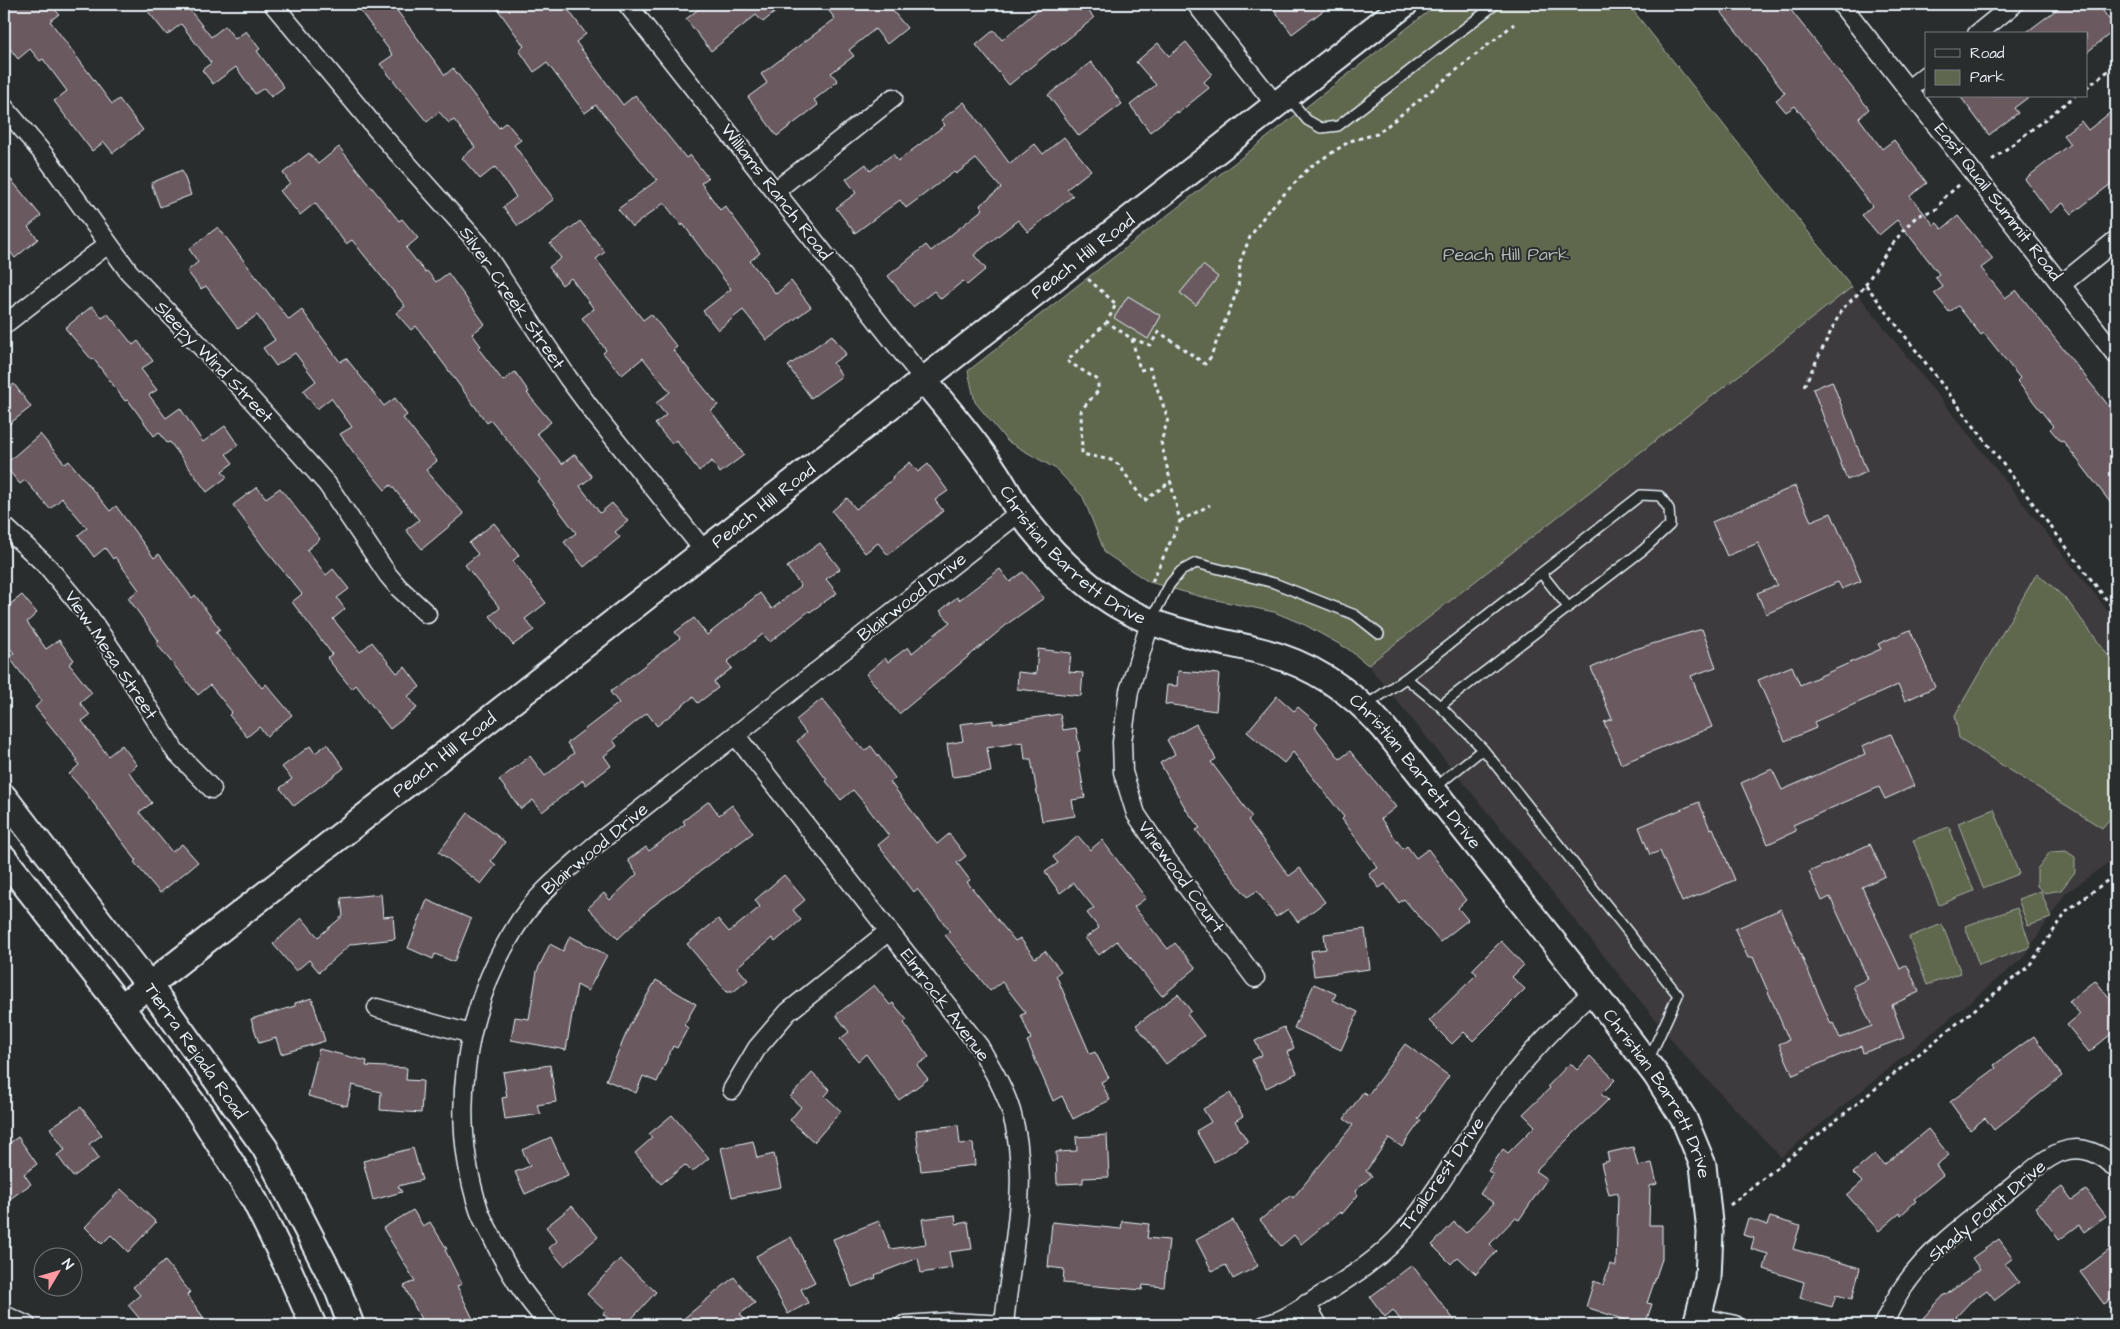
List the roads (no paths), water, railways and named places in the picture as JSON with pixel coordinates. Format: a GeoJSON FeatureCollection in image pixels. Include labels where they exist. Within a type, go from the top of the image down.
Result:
{"type":"FeatureCollection","features":[{"type":"Feature","properties":{"kind":"street","name":"Silver Creek Street"},"geometry":{"type":"LineString","coordinates":[[273,4],[379,132],[479,244],[579,394],[705,552]]}},
{"type":"Feature","properties":{"kind":"street"},"geometry":{"type":"LineString","coordinates":[[1196,4],[1281,100]]}},
{"type":"Feature","properties":{"kind":"street","name":"Peach Hill Road"},"geometry":{"type":"LineString","coordinates":[[121,1007],[148,984],[705,552],[1405,4]]}},
{"type":"Feature","properties":{"kind":"street","name":"East Quail Summit Road"},"geometry":{"type":"LineString","coordinates":[[1841,4],[2116,355]]}},
{"type":"Feature","properties":{"kind":"street"},"geometry":{"type":"LineString","coordinates":[[1979,32],[2014,4]]}},
{"type":"Feature","properties":{"kind":"street","name":"Williams Ranch Road"},"geometry":{"type":"LineString","coordinates":[[629,5],[924,380]]}},
{"type":"Feature","properties":{"kind":"street"},"geometry":{"type":"LineString","coordinates":[[1909,89],[1925,76]]}},
{"type":"Feature","properties":{"kind":"street"},"geometry":{"type":"LineString","coordinates":[[775,191],[893,98]]}},
{"type":"Feature","properties":{"kind":"street","name":"Sleepy Wind Street"},"geometry":{"type":"LineString","coordinates":[[4,107],[46,157],[135,279],[242,388],[327,484],[388,575],[427,614]]}},
{"type":"Feature","properties":{"kind":"street"},"geometry":{"type":"LineString","coordinates":[[2062,284],[2116,240]]}},
{"type":"Feature","properties":{"kind":"street"},"geometry":{"type":"LineString","coordinates":[[4,325],[108,244]]}},
{"type":"Feature","properties":{"kind":"street","name":"Christian Barrett Drive"},"geometry":{"type":"LineString","coordinates":[[924,380],[994,469],[1020,512],[1065,564],[1083,580],[1122,608],[1150,622],[1189,636],[1259,650],[1290,661],[1336,683],[1365,706],[1593,992],[1647,1064],[1684,1119],[1703,1165],[1710,1232],[1708,1279],[1698,1321]]}},
{"type":"Feature","properties":{"kind":"street","name":"Blairwood Drive"},"geometry":{"type":"LineString","coordinates":[[550,1325],[519,1288],[506,1268],[480,1211],[468,1166],[464,1121],[466,1072],[471,1034],[491,974],[513,930],[546,889],[594,846],[1020,512]]}},
{"type":"Feature","properties":{"kind":"street","name":"View Mesa Street"},"geometry":{"type":"LineString","coordinates":[[4,526],[48,566],[88,615],[120,662],[175,751],[212,789]]}},
{"type":"Feature","properties":{"kind":"street","name":"Vinewood Court"},"geometry":{"type":"LineString","coordinates":[[1150,622],[1129,691],[1122,742],[1123,772],[1136,814],[1167,860],[1255,978]]}},
{"type":"Feature","properties":{"kind":"street","name":"Elmrock Avenue"},"geometry":{"type":"LineString","coordinates":[[736,736],[979,1046],[1001,1084],[1011,1111],[1018,1141],[1021,1196],[1004,1325]]}},
{"type":"Feature","properties":{"kind":"street","name":"Tierra Rejada Road"},"geometry":{"type":"LineString","coordinates":[[4,797],[148,984],[265,1148],[334,1283],[351,1325]]}},
{"type":"Feature","properties":{"kind":"street","name":"Tierra Rejada Road"},"geometry":{"type":"LineString","coordinates":[[4,858],[121,1007],[200,1113],[255,1201],[289,1270],[313,1325]]}},
{"type":"Feature","properties":{"kind":"street"},"geometry":{"type":"LineString","coordinates":[[732,1090],[757,1048],[788,1012],[889,931]]}},
{"type":"Feature","properties":{"kind":"street","name":"Trailcrest Drive"},"geometry":{"type":"LineString","coordinates":[[1265,1325],[1306,1304],[1357,1274],[1405,1230],[1430,1197],[1510,1079],[1567,1016],[1593,992]]}},
{"type":"Feature","properties":{"kind":"street"},"geometry":{"type":"LineString","coordinates":[[377,1008],[471,1034]]}},
{"type":"Feature","properties":{"kind":"street","name":"Shady Point Drive"},"geometry":{"type":"LineString","coordinates":[[1883,1325],[1903,1287],[1928,1258],[1962,1227],[2043,1163],[2062,1151],[2084,1150],[2098,1154],[2116,1169]]}},
{"type":"Feature","properties":{"kind":"street"},"geometry":{"type":"LineString","coordinates":[[1306,1304],[1318,1325]]}},
{"type":"Feature","properties":{"kind":"street"},"geometry":{"type":"LineString","coordinates":[[4,1316],[26,1325]]}},
{"type":"Feature","properties":{"kind":"street"},"geometry":{"type":"LineString","coordinates":[[1698,1321],[1735,1325]]}},
{"type":"Feature","properties":{"kind":"street"},"geometry":{"type":"LineString","coordinates":[[904,1325],[949,1322],[1008,1325]]}},
{"type":"Feature","properties":{"kind":"lane"},"geometry":{"type":"LineString","coordinates":[[1281,100],[1321,128],[1338,126],[1496,4]]}},
{"type":"Feature","properties":{"kind":"lane"},"geometry":{"type":"LineString","coordinates":[[1365,706],[1406,678],[1641,495],[1660,496],[1670,509],[1670,524],[1643,550],[1440,706]]}},
{"type":"Feature","properties":{"kind":"lane"},"geometry":{"type":"LineString","coordinates":[[1150,622],[1170,584],[1181,571],[1196,563],[1274,583],[1355,615],[1379,634]]}},
{"type":"Feature","properties":{"kind":"lane"},"geometry":{"type":"LineString","coordinates":[[1541,573],[1568,607]]}},
{"type":"Feature","properties":{"kind":"lane"},"geometry":{"type":"LineString","coordinates":[[1406,678],[1440,706],[1483,749],[1678,995],[1647,1064]]}},
{"type":"Feature","properties":{"kind":"lane"},"geometry":{"type":"LineString","coordinates":[[1433,789],[1483,749]]}},
{"type":"Feature","properties":{"kind":"park label","name":"Peach Hill Park"},"geometry":{"type":"Point","coordinates":[1506,254]}}]}
